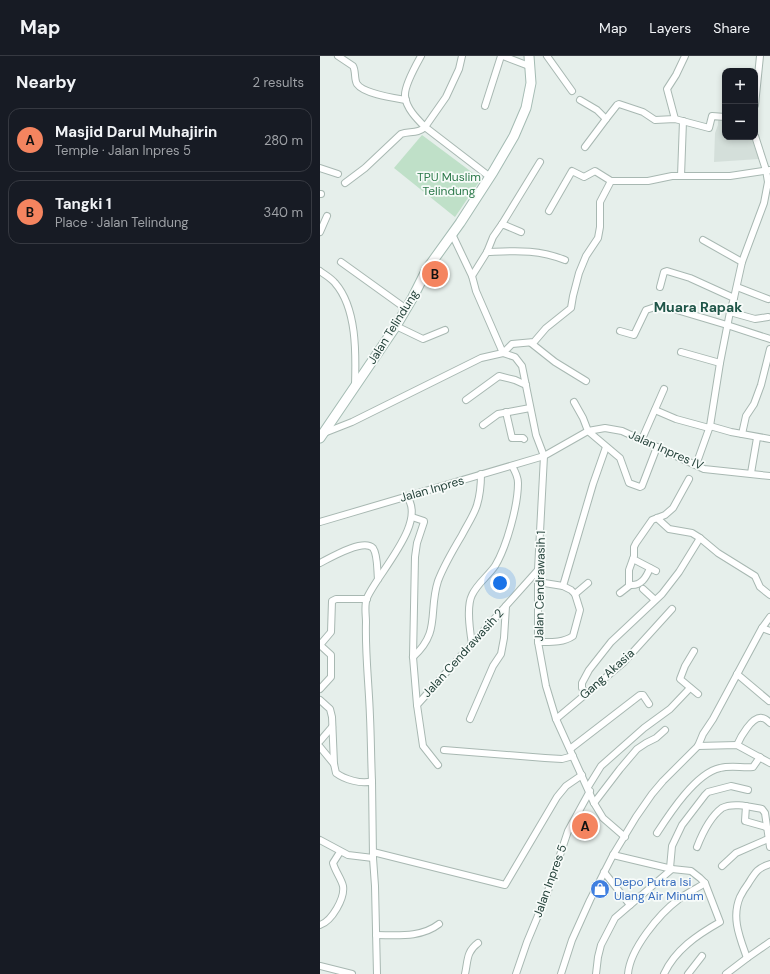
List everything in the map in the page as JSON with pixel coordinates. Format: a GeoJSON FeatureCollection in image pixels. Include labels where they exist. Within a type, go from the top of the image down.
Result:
{"type":"FeatureCollection","features":[{"type":"Feature","properties":{"kind":"main road","name":"Jalan Telindung"},"geometry":{"type":"LineString","coordinates":[[322,436],[396,326],[427,269],[490,177],[514,136],[526,108],[531,83],[529,56]]}},
{"type":"Feature","properties":{"kind":"street"},"geometry":{"type":"LineString","coordinates":[[338,56],[353,66],[356,82],[360,87],[384,97],[406,100]]}},
{"type":"Feature","properties":{"kind":"street"},"geometry":{"type":"LineString","coordinates":[[421,56],[405,91],[406,100],[413,114],[425,127],[490,177]]}},
{"type":"Feature","properties":{"kind":"street"},"geometry":{"type":"LineString","coordinates":[[345,183],[366,168],[401,134],[405,132],[416,132],[425,127],[446,97],[459,69],[462,56]]}},
{"type":"Feature","properties":{"kind":"street"},"geometry":{"type":"LineString","coordinates":[[485,106],[502,56],[529,66]]}},
{"type":"Feature","properties":{"kind":"street"},"geometry":{"type":"LineString","coordinates":[[547,56],[572,92]]}},
{"type":"Feature","properties":{"kind":"street"},"geometry":{"type":"LineString","coordinates":[[675,119],[667,89],[685,56]]}},
{"type":"Feature","properties":{"kind":"street"},"geometry":{"type":"LineString","coordinates":[[755,104],[760,56]]}},
{"type":"Feature","properties":{"kind":"street"},"geometry":{"type":"LineString","coordinates":[[580,100],[597,110],[606,120]]}},
{"type":"Feature","properties":{"kind":"street"},"geometry":{"type":"LineString","coordinates":[[585,147],[617,105],[620,104],[643,112],[655,120],[675,119],[709,128],[712,116],[722,117]]}},
{"type":"Feature","properties":{"kind":"street"},"geometry":{"type":"LineString","coordinates":[[681,176],[683,121]]}},
{"type":"Feature","properties":{"kind":"street"},"geometry":{"type":"LineString","coordinates":[[696,465],[709,427],[727,325],[742,262],[764,203],[768,182],[768,170],[757,140]]}},
{"type":"Feature","properties":{"kind":"street"},"geometry":{"type":"LineString","coordinates":[[472,276],[487,252],[493,237],[540,162]]}},
{"type":"Feature","properties":{"kind":"street"},"geometry":{"type":"LineString","coordinates":[[320,168],[338,174]]}},
{"type":"Feature","properties":{"kind":"street"},"geometry":{"type":"LineString","coordinates":[[549,211],[572,171],[584,177],[596,171],[611,181],[648,181],[672,176],[730,176],[768,170]]}},
{"type":"Feature","properties":{"kind":"street"},"geometry":{"type":"LineString","coordinates":[[503,353],[512,344],[534,342],[546,328],[572,306],[579,273],[586,256],[598,238],[600,227],[600,202],[611,181]]}},
{"type":"Feature","properties":{"kind":"street"},"geometry":{"type":"LineString","coordinates":[[320,232],[327,216]]}},
{"type":"Feature","properties":{"kind":"street"},"geometry":{"type":"LineString","coordinates":[[502,224],[521,232]]}},
{"type":"Feature","properties":{"kind":"street"},"geometry":{"type":"LineString","coordinates":[[452,234],[472,276],[476,291],[503,353]]}},
{"type":"Feature","properties":{"kind":"street"},"geometry":{"type":"LineString","coordinates":[[703,240],[742,262]]}},
{"type":"Feature","properties":{"kind":"street"},"geometry":{"type":"LineString","coordinates":[[487,252],[533,251],[550,254],[565,260]]}},
{"type":"Feature","properties":{"kind":"street"},"geometry":{"type":"LineString","coordinates":[[341,262],[406,308]]}},
{"type":"Feature","properties":{"kind":"street"},"geometry":{"type":"LineString","coordinates":[[320,271],[335,283],[347,302],[353,329],[356,356],[355,386]]}},
{"type":"Feature","properties":{"kind":"street"},"geometry":{"type":"LineString","coordinates":[[660,287],[664,272],[667,271],[690,278],[734,298]]}},
{"type":"Feature","properties":{"kind":"street"},"geometry":{"type":"LineString","coordinates":[[737,287],[768,299]]}},
{"type":"Feature","properties":{"kind":"street"},"geometry":{"type":"LineString","coordinates":[[620,331],[634,335],[646,310],[655,307],[670,308],[770,339]]}},
{"type":"Feature","properties":{"kind":"street"},"geometry":{"type":"LineString","coordinates":[[730,312],[755,319],[768,317]]}},
{"type":"Feature","properties":{"kind":"street"},"geometry":{"type":"LineString","coordinates":[[396,326],[423,339],[445,330]]}},
{"type":"Feature","properties":{"kind":"street"},"geometry":{"type":"LineString","coordinates":[[531,343],[555,362],[586,381]]}},
{"type":"Feature","properties":{"kind":"street"},"geometry":{"type":"LineString","coordinates":[[742,434],[746,416],[754,404],[761,385],[770,349]]}},
{"type":"Feature","properties":{"kind":"street"},"geometry":{"type":"LineString","coordinates":[[681,352],[720,363]]}},
{"type":"Feature","properties":{"kind":"street"},"geometry":{"type":"LineString","coordinates":[[322,436],[481,358],[503,353],[515,357],[522,366],[536,435],[544,456]]}},
{"type":"Feature","properties":{"kind":"street"},"geometry":{"type":"LineString","coordinates":[[466,400],[499,376],[515,380],[526,385]]}},
{"type":"Feature","properties":{"kind":"street"},"geometry":{"type":"LineString","coordinates":[[642,439],[664,389]]}},
{"type":"Feature","properties":{"kind":"street"},"geometry":{"type":"LineString","coordinates":[[574,402],[588,431],[620,458],[630,483],[640,487],[642,486],[657,447]]}},
{"type":"Feature","properties":{"kind":"street"},"geometry":{"type":"LineString","coordinates":[[482,425],[498,414],[530,408]]}},
{"type":"Feature","properties":{"kind":"street"},"geometry":{"type":"LineString","coordinates":[[655,410],[676,418],[709,427],[757,438],[770,439]]}},
{"type":"Feature","properties":{"kind":"street"},"geometry":{"type":"LineString","coordinates":[[506,412],[512,438],[524,439]]}},
{"type":"Feature","properties":{"kind":"street","name":"Jalan Inpres IV"},"geometry":{"type":"LineString","coordinates":[[544,456],[588,431],[605,428],[622,431],[642,439],[704,469],[770,476]]}},
{"type":"Feature","properties":{"kind":"street"},"geometry":{"type":"LineString","coordinates":[[751,474],[757,438]]}},
{"type":"Feature","properties":{"kind":"street"},"geometry":{"type":"LineString","coordinates":[[562,586],[593,484],[606,447]]}},
{"type":"Feature","properties":{"kind":"street","name":"Jalan Inpres"},"geometry":{"type":"LineString","coordinates":[[320,522],[544,456]]}},
{"type":"Feature","properties":{"kind":"street","name":"Jalan Cendrawasih 1"},"geometry":{"type":"LineString","coordinates":[[544,456],[538,570],[538,642],[546,686],[556,719],[589,789],[594,803],[603,818],[625,837]]}},
{"type":"Feature","properties":{"kind":"street"},"geometry":{"type":"LineString","coordinates":[[472,644],[470,632],[470,604],[472,594],[495,565],[503,547],[516,503],[518,482],[516,472],[512,466]]}},
{"type":"Feature","properties":{"kind":"street"},"geometry":{"type":"LineString","coordinates":[[413,657],[422,649],[431,632],[434,616],[434,602],[438,583],[443,570],[477,506],[481,487],[481,474]]}},
{"type":"Feature","properties":{"kind":"street"},"geometry":{"type":"LineString","coordinates":[[630,585],[629,570],[634,559],[636,543],[649,524],[657,518],[665,515],[673,508],[689,479]]}},
{"type":"Feature","properties":{"kind":"street"},"geometry":{"type":"LineString","coordinates":[[377,974],[370,716],[365,646],[366,599],[407,533],[412,517],[412,507],[406,496]]}},
{"type":"Feature","properties":{"kind":"street"},"geometry":{"type":"LineString","coordinates":[[412,517],[424,521],[417,543],[415,556],[413,657],[417,705]]}},
{"type":"Feature","properties":{"kind":"street"},"geometry":{"type":"LineString","coordinates":[[657,518],[670,529],[692,533],[700,538],[718,553],[755,576],[760,587],[770,595]]}},
{"type":"Feature","properties":{"kind":"street"},"geometry":{"type":"LineString","coordinates":[[586,694],[582,688],[582,683],[589,670],[611,642],[662,594],[679,572],[700,538]]}},
{"type":"Feature","properties":{"kind":"street"},"geometry":{"type":"LineString","coordinates":[[320,563],[339,553],[361,545],[369,546],[373,548],[376,557],[378,580]]}},
{"type":"Feature","properties":{"kind":"street"},"geometry":{"type":"LineString","coordinates":[[634,559],[656,571]]}},
{"type":"Feature","properties":{"kind":"street"},"geometry":{"type":"LineString","coordinates":[[620,593],[630,585],[640,583],[650,568]]}},
{"type":"Feature","properties":{"kind":"street","name":"Jalan Cendrawasih 2"},"geometry":{"type":"LineString","coordinates":[[438,765],[423,746],[417,705],[538,570]]}},
{"type":"Feature","properties":{"kind":"street"},"geometry":{"type":"LineString","coordinates":[[538,582],[562,586],[571,590],[575,594],[580,611],[573,637],[556,642],[538,642]]}},
{"type":"Feature","properties":{"kind":"street"},"geometry":{"type":"LineString","coordinates":[[575,594],[588,582]]}},
{"type":"Feature","properties":{"kind":"street"},"geometry":{"type":"LineString","coordinates":[[644,589],[654,600]]}},
{"type":"Feature","properties":{"kind":"street"},"geometry":{"type":"LineString","coordinates":[[320,689],[331,677],[331,655],[320,645],[332,632],[332,601],[336,599],[366,599]]}},
{"type":"Feature","properties":{"kind":"street"},"geometry":{"type":"LineString","coordinates":[[470,719],[493,666],[500,654],[504,638],[506,606]]}},
{"type":"Feature","properties":{"kind":"street","name":"Gang Akasia"},"geometry":{"type":"LineString","coordinates":[[556,719],[623,663],[672,609]]}},
{"type":"Feature","properties":{"kind":"street"},"geometry":{"type":"LineString","coordinates":[[560,974],[572,940],[613,855],[652,794],[698,746],[703,734],[762,628],[770,617]]}},
{"type":"Feature","properties":{"kind":"street"},"geometry":{"type":"LineString","coordinates":[[762,628],[770,632]]}},
{"type":"Feature","properties":{"kind":"street"},"geometry":{"type":"LineString","coordinates":[[694,651],[680,677],[681,680],[698,694]]}},
{"type":"Feature","properties":{"kind":"street"},"geometry":{"type":"LineString","coordinates":[[737,674],[769,700],[763,706]]}},
{"type":"Feature","properties":{"kind":"street","name":"Jalan Inpres 5"},"geometry":{"type":"LineString","coordinates":[[516,974],[568,831],[601,766],[644,728],[670,710],[690,688]]}},
{"type":"Feature","properties":{"kind":"street"},"geometry":{"type":"LineString","coordinates":[[570,749],[640,695],[643,695],[649,704]]}},
{"type":"Feature","properties":{"kind":"street"},"geometry":{"type":"LineString","coordinates":[[320,700],[330,709],[334,764],[336,772],[338,775],[348,779],[367,783],[372,781]]}},
{"type":"Feature","properties":{"kind":"street"},"geometry":{"type":"LineString","coordinates":[[737,745],[743,732],[757,718],[764,718],[770,723]]}},
{"type":"Feature","properties":{"kind":"street"},"geometry":{"type":"LineString","coordinates":[[320,741],[332,727]]}},
{"type":"Feature","properties":{"kind":"street"},"geometry":{"type":"LineString","coordinates":[[594,803],[637,749],[656,738],[665,730]]}},
{"type":"Feature","properties":{"kind":"street"},"geometry":{"type":"LineString","coordinates":[[698,746],[737,745],[770,764]]}},
{"type":"Feature","properties":{"kind":"street"},"geometry":{"type":"LineString","coordinates":[[320,748],[334,764]]}},
{"type":"Feature","properties":{"kind":"street"},"geometry":{"type":"LineString","coordinates":[[444,750],[562,759],[573,756]]}},
{"type":"Feature","properties":{"kind":"street"},"geometry":{"type":"LineString","coordinates":[[657,833],[670,813],[695,783],[708,772],[730,766],[753,767],[760,757]]}},
{"type":"Feature","properties":{"kind":"street"},"geometry":{"type":"LineString","coordinates":[[320,840],[348,855],[373,855],[505,885],[557,797],[566,786],[582,775]]}},
{"type":"Feature","properties":{"kind":"street"},"geometry":{"type":"LineString","coordinates":[[596,974],[599,950],[615,918],[671,869],[672,846],[682,825],[705,795],[708,792],[731,786],[748,790]]}},
{"type":"Feature","properties":{"kind":"street"},"geometry":{"type":"LineString","coordinates":[[697,847],[707,826],[723,808],[734,806],[746,806],[762,809],[770,847]]}},
{"type":"Feature","properties":{"kind":"street"},"geometry":{"type":"LineString","coordinates":[[746,806],[745,821],[766,827]]}},
{"type":"Feature","properties":{"kind":"street"},"geometry":{"type":"LineString","coordinates":[[722,866],[736,853],[768,839]]}},
{"type":"Feature","properties":{"kind":"street"},"geometry":{"type":"LineString","coordinates":[[320,924],[330,919],[344,889],[342,881],[336,872],[334,863],[340,852]]}},
{"type":"Feature","properties":{"kind":"street"},"geometry":{"type":"LineString","coordinates":[[613,855],[671,869],[691,871],[705,883],[720,922],[705,930],[686,945],[664,974]]}},
{"type":"Feature","properties":{"kind":"street"},"geometry":{"type":"LineString","coordinates":[[747,958],[736,926],[736,909],[740,897],[755,873],[762,867],[770,864]]}},
{"type":"Feature","properties":{"kind":"street"},"geometry":{"type":"LineString","coordinates":[[604,872],[630,905]]}},
{"type":"Feature","properties":{"kind":"street"},"geometry":{"type":"LineString","coordinates":[[628,974],[630,962],[634,953],[659,917],[678,900],[705,883]]}},
{"type":"Feature","properties":{"kind":"street"},"geometry":{"type":"LineString","coordinates":[[376,935],[418,934],[439,924]]}},
{"type":"Feature","properties":{"kind":"street"},"geometry":{"type":"LineString","coordinates":[[726,974],[770,942]]}},
{"type":"Feature","properties":{"kind":"street"},"geometry":{"type":"LineString","coordinates":[[465,974],[469,952],[471,948],[478,943]]}},
{"type":"Feature","properties":{"kind":"street"},"geometry":{"type":"LineString","coordinates":[[688,974],[702,956]]}},
{"type":"Feature","properties":{"kind":"street"},"geometry":{"type":"LineString","coordinates":[[320,966],[329,971],[352,974]]}},
{"type":"Feature","properties":{"kind":"shaded area"},"geometry":{"type":"Polygon","coordinates":[[[718,119],[722,119],[722,140],[752,140],[759,159],[714,162],[715,133],[718,125],[718,119]]]}},
{"type":"Feature","properties":{"kind":"green space","name":"TPU Muslim Telindung"},"geometry":{"type":"Polygon","coordinates":[[[422,135],[481,179],[455,217],[394,168],[422,135]]]}},
{"type":"Feature","properties":{"kind":"place","name":"Tangki 1"},"geometry":{"type":"Point","coordinates":[435,274]}},
{"type":"Feature","properties":{"kind":"place","name":"Masjid Darul Muhajirin"},"geometry":{"type":"Point","coordinates":[585,826]}},
{"type":"Feature","properties":{"kind":"place","name":"Depo Putra Isi Ulang Air Minum"},"geometry":{"type":"Point","coordinates":[600,889]}},
{"type":"Feature","properties":{"kind":"district","name":"Muara Rapak"},"geometry":{"type":"Point","coordinates":[698,307]}}]}
